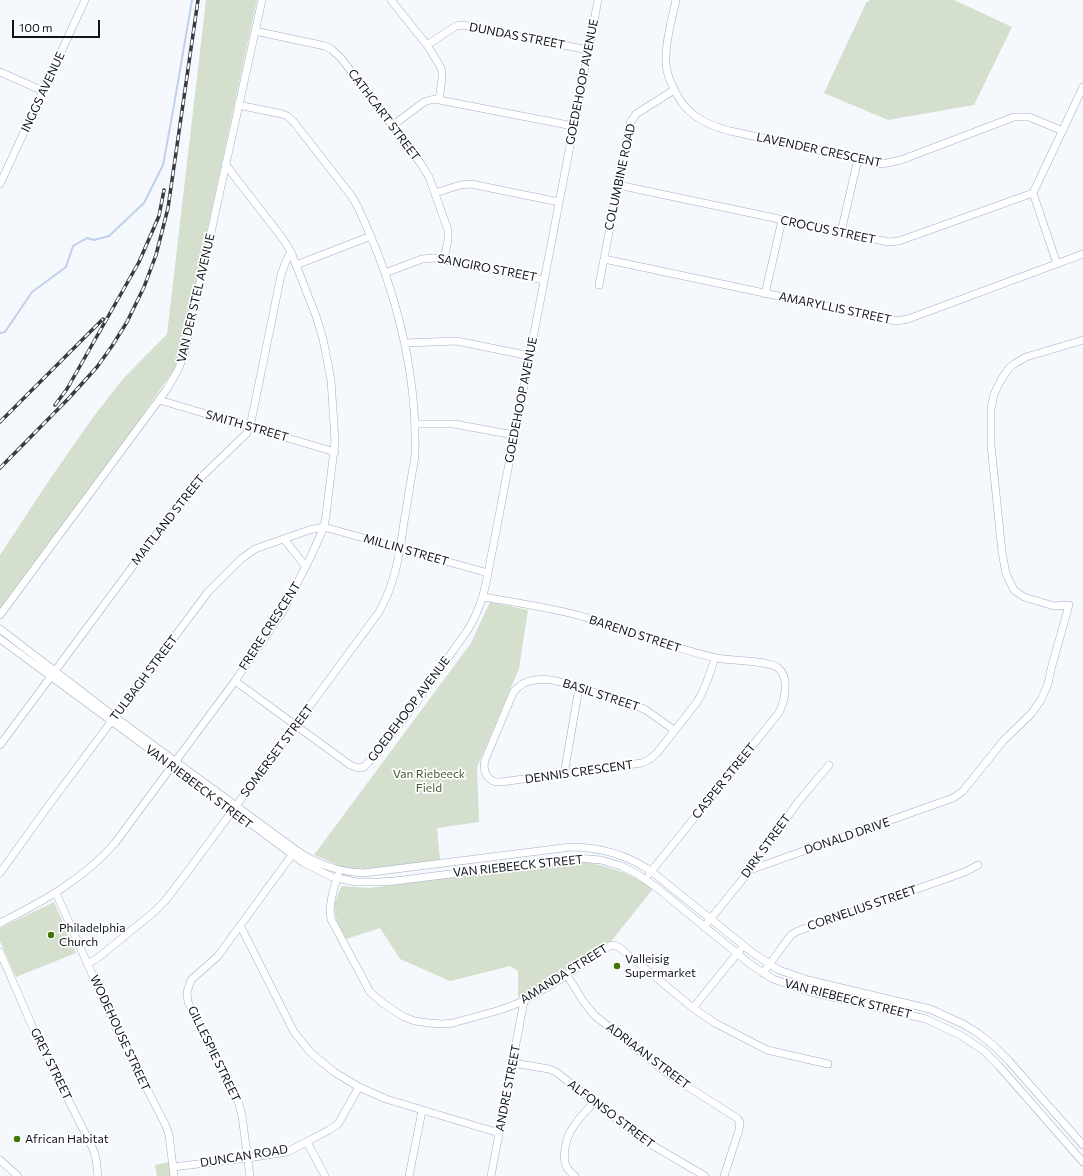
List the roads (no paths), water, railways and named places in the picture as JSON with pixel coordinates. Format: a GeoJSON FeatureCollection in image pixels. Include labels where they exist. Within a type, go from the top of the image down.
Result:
{"type":"FeatureCollection","features":[{"type":"Feature","properties":{"kind":"street","name":"INGGS AVENUE"},"geometry":{"type":"LineString","coordinates":[[0,184],[85,0]]}},
{"type":"Feature","properties":{"kind":"street","name":"VAN DER STEL AVENUE"},"geometry":{"type":"LineString","coordinates":[[0,615],[171,384],[178,370],[184,355],[262,0]]}},
{"type":"Feature","properties":{"kind":"street"},"geometry":{"type":"LineString","coordinates":[[391,0],[427,46],[442,71],[439,100]]}},
{"type":"Feature","properties":{"kind":"street","name":"GOEDEHOOP AVENUE"},"geometry":{"type":"LineString","coordinates":[[296,724],[350,765],[358,768],[366,766],[418,700],[467,632],[478,612],[488,573],[598,0]]}},
{"type":"Feature","properties":{"kind":"street","name":"LAVENDER CRESCENT"},"geometry":{"type":"LineString","coordinates":[[676,0],[666,56],[667,73],[674,90],[683,105],[689,111],[712,126],[882,164],[893,163],[1008,120],[1021,117],[1034,119],[1063,132]]}},
{"type":"Feature","properties":{"kind":"street","name":"DUNDAS STREET"},"geometry":{"type":"LineString","coordinates":[[427,46],[456,26],[463,25],[588,50]]}},
{"type":"Feature","properties":{"kind":"street","name":"CATHCART STREET"},"geometry":{"type":"LineString","coordinates":[[255,31],[325,46],[341,58],[425,169],[448,230],[448,240],[444,259]]}},
{"type":"Feature","properties":{"kind":"street"},"geometry":{"type":"LineString","coordinates":[[0,72],[43,91]]}},
{"type":"Feature","properties":{"kind":"street"},"geometry":{"type":"LineString","coordinates":[[1057,264],[1033,193],[1083,87]]}},
{"type":"Feature","properties":{"kind":"street","name":"COLUMBINE ROAD"},"geometry":{"type":"LineString","coordinates":[[599,285],[631,119],[636,114],[674,90]]}},
{"type":"Feature","properties":{"kind":"street"},"geometry":{"type":"LineString","coordinates":[[392,126],[424,102],[434,99],[573,126]]}},
{"type":"Feature","properties":{"kind":"street","name":"SOMERSET STREET"},"geometry":{"type":"LineString","coordinates":[[88,964],[124,937],[161,906],[379,612],[393,582],[400,549],[415,454],[415,424],[410,372],[405,343],[385,273],[361,211],[353,198],[290,119],[278,113],[238,105]]}},
{"type":"Feature","properties":{"kind":"street"},"geometry":{"type":"LineString","coordinates":[[841,232],[858,159]]}},
{"type":"Feature","properties":{"kind":"street","name":"FRERE CRESCENT"},"geometry":{"type":"LineString","coordinates":[[0,923],[56,893],[82,874],[108,850],[235,681],[283,611],[306,567],[324,527],[335,452],[334,413],[327,358],[316,316],[291,252],[279,233],[225,164]]}},
{"type":"Feature","properties":{"kind":"street"},"geometry":{"type":"LineString","coordinates":[[435,193],[455,186],[467,184],[559,202]]}},
{"type":"Feature","properties":{"kind":"street","name":"CROCUS STREET"},"geometry":{"type":"LineString","coordinates":[[618,185],[888,242],[899,241],[1033,193]]}},
{"type":"Feature","properties":{"kind":"street"},"geometry":{"type":"LineString","coordinates":[[765,294],[782,220]]}},
{"type":"Feature","properties":{"kind":"street"},"geometry":{"type":"LineString","coordinates":[[296,265],[371,236]]}},
{"type":"Feature","properties":{"kind":"street","name":"MAITLAND STREET"},"geometry":{"type":"LineString","coordinates":[[0,745],[193,485],[244,438],[250,427],[281,276],[291,252]]}},
{"type":"Feature","properties":{"kind":"street","name":"AMARYLLIS STREET"},"geometry":{"type":"LineString","coordinates":[[604,259],[888,321],[901,321],[1083,254]]}},
{"type":"Feature","properties":{"kind":"street","name":"SANGIRO STREET"},"geometry":{"type":"LineString","coordinates":[[385,273],[422,258],[435,258],[544,280]]}},
{"type":"Feature","properties":{"kind":"street","name":"DONALD DRIVE"},"geometry":{"type":"LineString","coordinates":[[750,870],[954,798],[963,791],[1004,740],[1031,714],[1041,700],[1048,684],[1069,605],[1054,606],[1024,598],[1014,590],[1004,569],[991,445],[990,409],[994,394],[1009,368],[1026,357],[1083,340]]}},
{"type":"Feature","properties":{"kind":"street"},"geometry":{"type":"LineString","coordinates":[[405,343],[457,341],[530,356]]}},
{"type":"Feature","properties":{"kind":"street","name":"SMITH STREET"},"geometry":{"type":"LineString","coordinates":[[159,400],[335,452]]}},
{"type":"Feature","properties":{"kind":"street"},"geometry":{"type":"LineString","coordinates":[[415,424],[454,424],[514,435]]}},
{"type":"Feature","properties":{"kind":"street","name":"MILLIN STREET"},"geometry":{"type":"LineString","coordinates":[[324,527],[488,573]]}},
{"type":"Feature","properties":{"kind":"street","name":"TULBAGH STREET"},"geometry":{"type":"LineString","coordinates":[[0,873],[113,719],[217,582],[246,555],[255,549],[309,530],[324,527]]}},
{"type":"Feature","properties":{"kind":"street"},"geometry":{"type":"LineString","coordinates":[[284,539],[306,567]]}},
{"type":"Feature","properties":{"kind":"street","name":"BAREND STREET"},"geometry":{"type":"LineString","coordinates":[[483,597],[559,611],[586,618],[715,658],[771,665],[780,670],[784,675]]}},
{"type":"Feature","properties":{"kind":"street","name":"VAN RIEBEECK STREET"},"geometry":{"type":"LineString","coordinates":[[0,630],[26,653],[294,852],[316,870],[337,878],[356,882],[380,882],[580,858],[596,859],[612,863],[645,879],[737,954],[773,979],[812,992],[926,1019],[948,1028],[972,1042],[983,1050],[999,1066],[1083,1162]]}},
{"type":"Feature","properties":{"kind":"street","name":"VAN RIEBEECK STREET"},"geometry":{"type":"LineString","coordinates":[[0,639],[26,653]]}},
{"type":"Feature","properties":{"kind":"street","name":"DENNIS CRESCENT"},"geometry":{"type":"LineString","coordinates":[[485,773],[491,780],[497,782],[642,763],[654,756],[703,692],[715,658]]}},
{"type":"Feature","properties":{"kind":"street","name":"CASPER STREET"},"geometry":{"type":"LineString","coordinates":[[645,879],[778,714],[783,699],[785,684],[784,675]]}},
{"type":"Feature","properties":{"kind":"street","name":"BASIL STREET"},"geometry":{"type":"LineString","coordinates":[[485,773],[485,760],[513,693],[521,685],[532,681],[552,680],[642,708],[674,730]]}},
{"type":"Feature","properties":{"kind":"street"},"geometry":{"type":"LineString","coordinates":[[235,681],[296,724]]}},
{"type":"Feature","properties":{"kind":"street"},"geometry":{"type":"LineString","coordinates":[[564,774],[579,688]]}},
{"type":"Feature","properties":{"kind":"street","name":"DIRK STREET"},"geometry":{"type":"LineString","coordinates":[[704,927],[750,870],[798,802],[829,765]]}},
{"type":"Feature","properties":{"kind":"street","name":"VAN RIEBEECK STREET"},"geometry":{"type":"LineString","coordinates":[[294,852],[323,865],[340,870],[357,872],[378,872],[579,847],[594,848],[616,854],[651,871],[770,964],[798,977],[930,1009],[978,1033],[1009,1061],[1083,1145]]}},
{"type":"Feature","properties":{"kind":"street","name":"GILLESPIE STREET"},"geometry":{"type":"LineString","coordinates":[[250,1176],[242,1116],[238,1101],[188,1002],[187,996],[189,984],[194,977],[218,956],[294,852]]}},
{"type":"Feature","properties":{"kind":"street","name":"CORNELIUS STREET"},"geometry":{"type":"LineString","coordinates":[[763,973],[791,935],[798,931],[958,874],[978,865]]}},
{"type":"Feature","properties":{"kind":"street","name":"AMANDA STREET"},"geometry":{"type":"LineString","coordinates":[[340,870],[332,897],[330,913],[331,919],[370,992],[384,1004],[415,1021],[448,1024],[500,1010],[524,1001],[567,975],[609,946],[616,945],[693,1008]]}},
{"type":"Feature","properties":{"kind":"street","name":"WODEHOUSE STREET"},"geometry":{"type":"LineString","coordinates":[[56,893],[116,1028],[166,1126],[169,1135],[174,1176]]}},
{"type":"Feature","properties":{"kind":"street"},"geometry":{"type":"LineString","coordinates":[[241,926],[298,1039],[310,1052],[334,1072],[386,1099],[499,1133]]}},
{"type":"Feature","properties":{"kind":"street"},"geometry":{"type":"LineString","coordinates":[[744,945],[693,1008],[715,1023],[767,1050],[828,1064]]}},
{"type":"Feature","properties":{"kind":"street","name":"GREY STREET"},"geometry":{"type":"LineString","coordinates":[[0,952],[36,1035],[93,1149],[98,1176]]}},
{"type":"Feature","properties":{"kind":"street","name":"ADRIAAN STREET"},"geometry":{"type":"LineString","coordinates":[[567,975],[583,1001],[594,1015],[671,1076],[735,1116],[740,1124],[739,1132],[724,1176]]}},
{"type":"Feature","properties":{"kind":"street","name":"ANDRE STREET"},"geometry":{"type":"LineString","coordinates":[[491,1176],[524,1001]]}},
{"type":"Feature","properties":{"kind":"street"},"geometry":{"type":"LineString","coordinates":[[972,1042],[978,1033]]}},
{"type":"Feature","properties":{"kind":"street","name":"ALFONSO STREET"},"geometry":{"type":"LineString","coordinates":[[513,1063],[556,1072],[645,1141],[705,1176]]}},
{"type":"Feature","properties":{"kind":"street","name":"DUNCAN ROAD"},"geometry":{"type":"LineString","coordinates":[[172,1167],[287,1152],[308,1142],[338,1124],[359,1086]]}},
{"type":"Feature","properties":{"kind":"street"},"geometry":{"type":"LineString","coordinates":[[574,1176],[569,1171],[566,1163],[565,1152],[572,1129],[594,1102]]}},
{"type":"Feature","properties":{"kind":"street"},"geometry":{"type":"LineString","coordinates":[[409,1176],[422,1111]]}},
{"type":"Feature","properties":{"kind":"street"},"geometry":{"type":"LineString","coordinates":[[308,1142],[325,1176]]}},
{"type":"Feature","properties":{"kind":"street"},"geometry":{"type":"LineString","coordinates":[[0,1160],[18,1176]]}},
{"type":"Feature","properties":{"kind":"waterway"},"geometry":{"type":"LineString","coordinates":[[0,333],[5,332],[32,292],[66,267],[73,246],[87,238],[94,240],[109,236],[144,203],[163,165],[192,0]]}},
{"type":"Feature","properties":{"kind":"railway"},"geometry":{"type":"LineString","coordinates":[[0,468],[69,398],[97,367],[127,322],[144,287],[156,255],[168,208],[198,0]]}},
{"type":"Feature","properties":{"kind":"railway"},"geometry":{"type":"LineString","coordinates":[[55,405],[67,389],[139,262],[159,216],[164,190]]}},
{"type":"Feature","properties":{"kind":"railway"},"geometry":{"type":"LineString","coordinates":[[0,422],[103,319]]}},
{"type":"Feature","properties":{"kind":"place","name":"Philadelphia Church"},"geometry":{"type":"Point","coordinates":[51,935]}},
{"type":"Feature","properties":{"kind":"place","name":"Valleisig Supermarket"},"geometry":{"type":"Point","coordinates":[617,966]}},
{"type":"Feature","properties":{"kind":"place","name":"African Habitat"},"geometry":{"type":"Point","coordinates":[17,1139]}},
{"type":"Feature","properties":{"kind":"park label","name":"Van Riebeeck Field"},"geometry":{"type":"Point","coordinates":[429,781]}}]}
